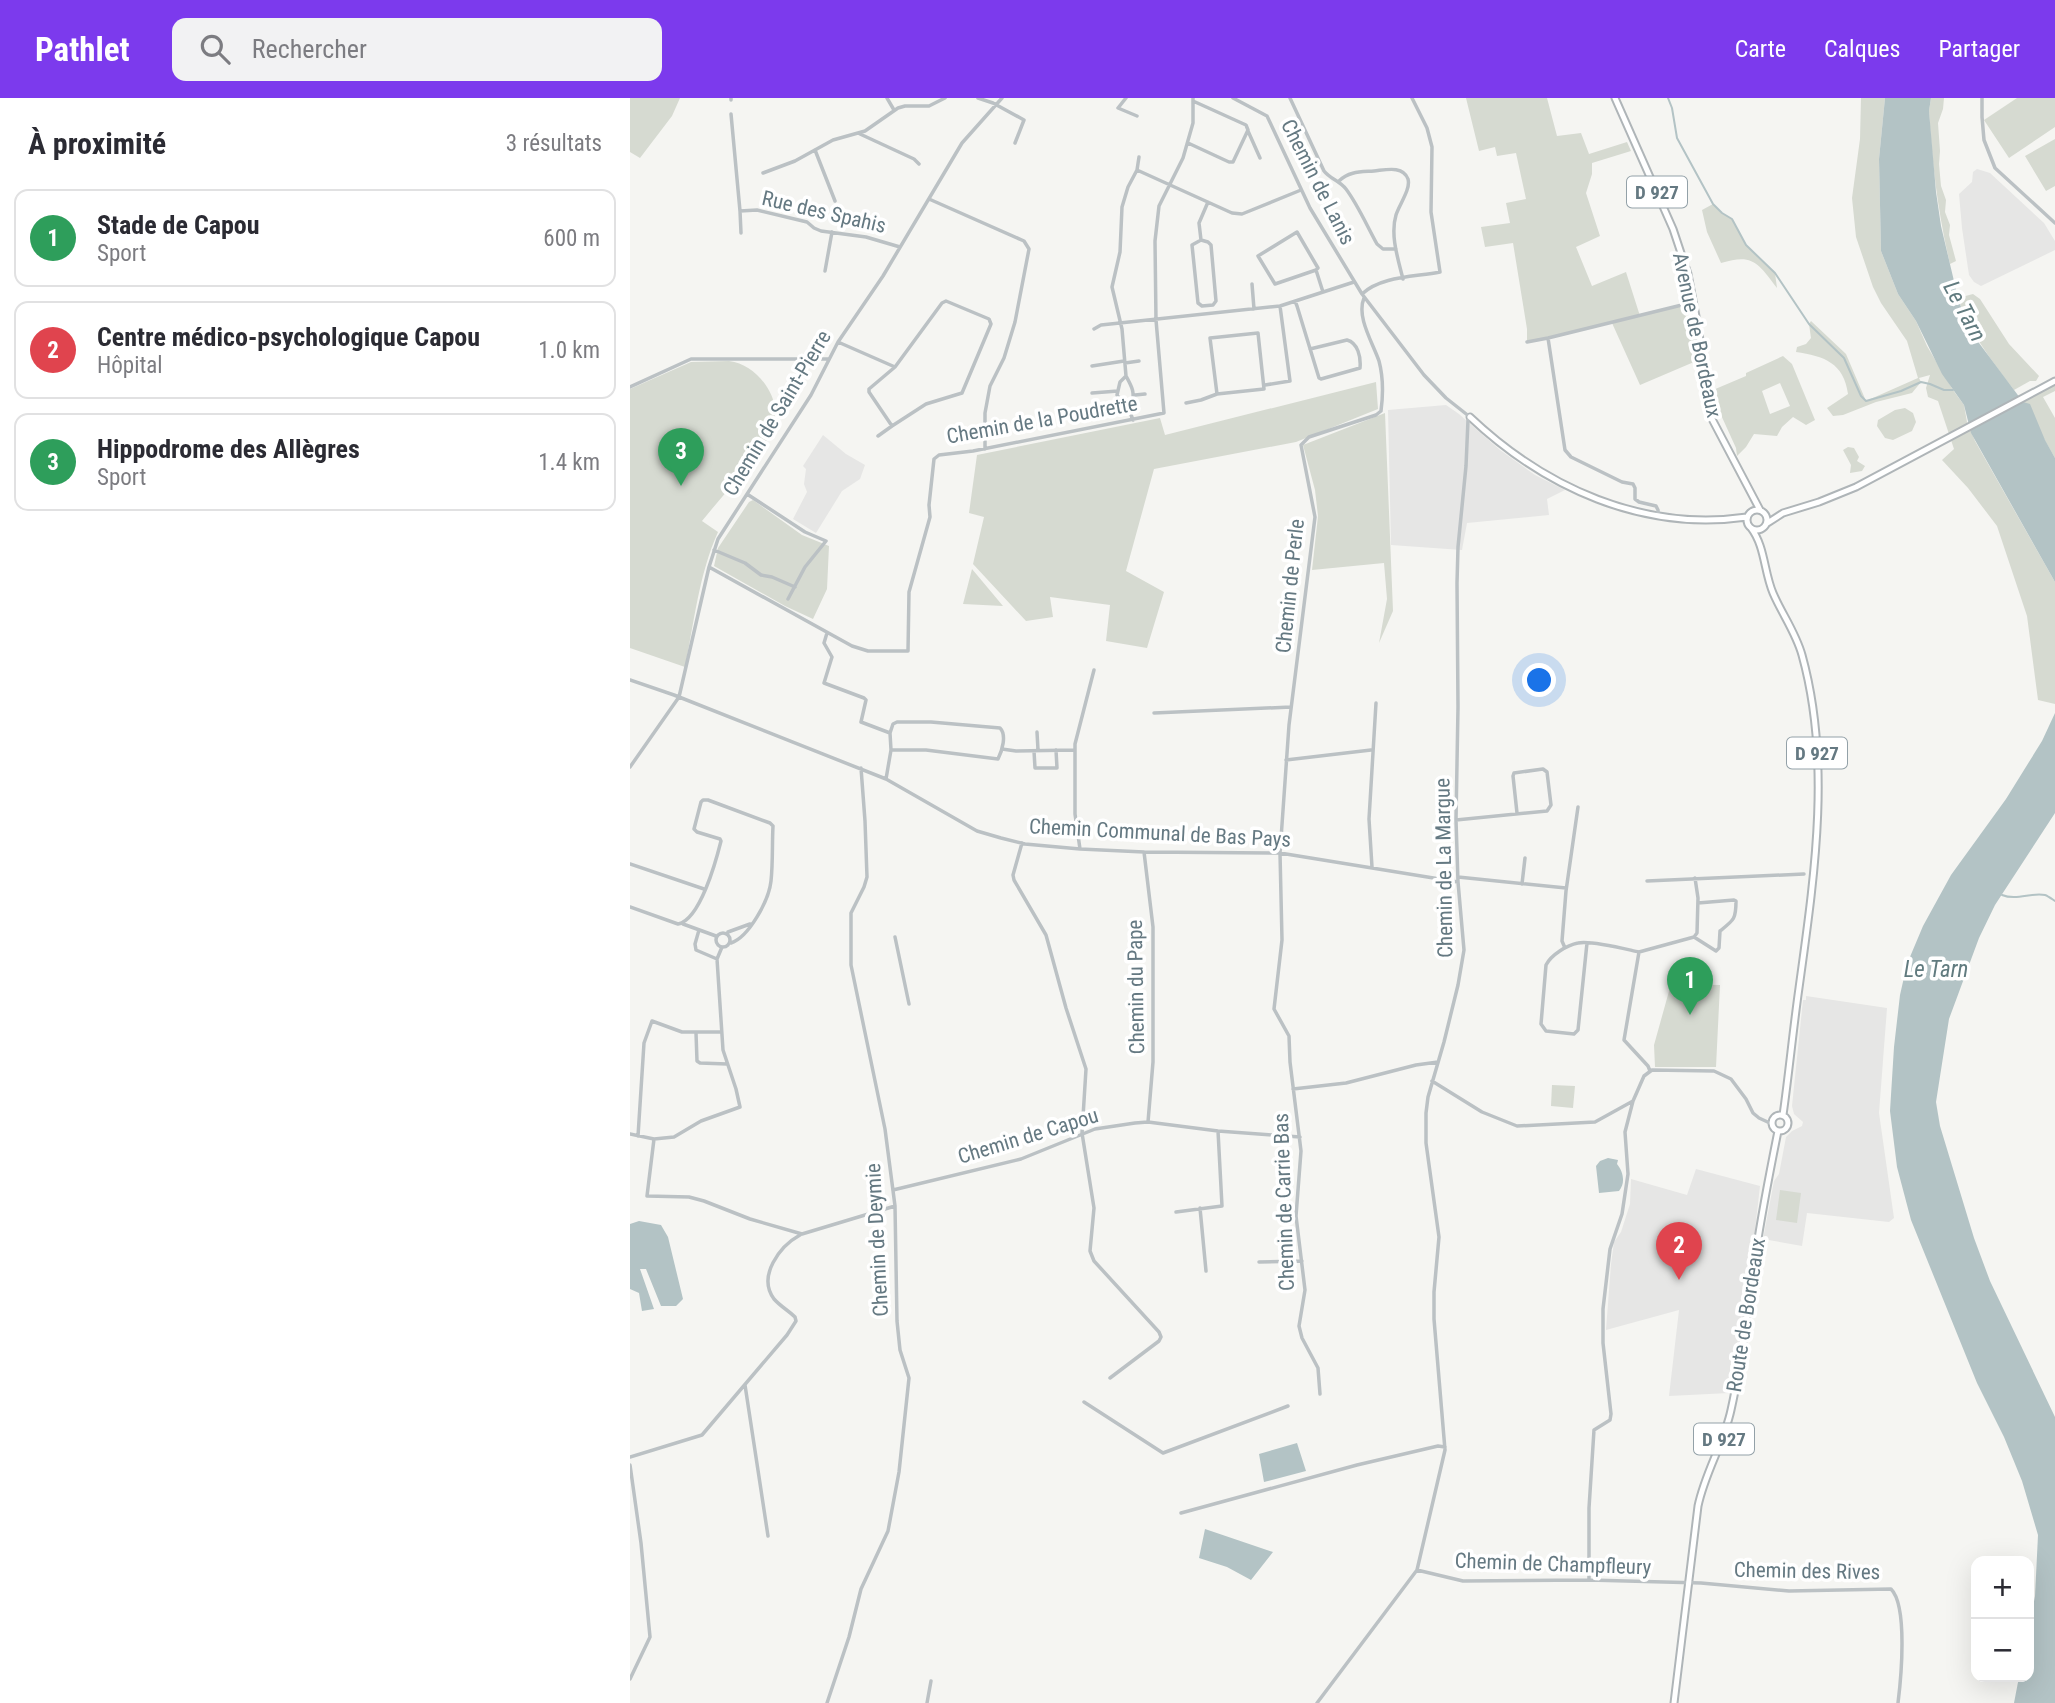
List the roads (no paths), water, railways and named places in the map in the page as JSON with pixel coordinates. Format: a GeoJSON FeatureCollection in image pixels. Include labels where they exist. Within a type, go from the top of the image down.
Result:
{"type":"FeatureCollection","features":[{"type":"Feature","properties":{"kind":"main road","name":"Avenue de Bordeaux"},"geometry":{"type":"LineString","coordinates":[[1616,98],[1673,229],[1688,274],[1705,392],[1712,419],[1761,511]]}},
{"type":"Feature","properties":{"kind":"main road"},"geometry":{"type":"LineString","coordinates":[[1730,520],[1757,530],[1783,513],[1843,493],[2055,382]]}},
{"type":"Feature","properties":{"kind":"main road"},"geometry":{"type":"LineString","coordinates":[[1470,417],[1515,456],[1558,482],[1605,502],[1688,520],[1730,520],[1748,516],[1752,511],[1783,513]]}},
{"type":"Feature","properties":{"kind":"main road"},"geometry":{"type":"LineString","coordinates":[[1750,494],[1750,527]]}},
{"type":"Feature","properties":{"kind":"main road"},"geometry":{"type":"LineString","coordinates":[[1761,511],[1766,515],[1765,525]]}},
{"type":"Feature","properties":{"kind":"main road","name":"D 927"},"geometry":{"type":"LineString","coordinates":[[1761,548],[1765,525]]}},
{"type":"Feature","properties":{"kind":"main road","name":"D 927"},"geometry":{"type":"LineString","coordinates":[[1750,527],[1757,536],[1773,593],[1801,650],[1813,709],[1817,747],[1814,873],[1783,1115]]}},
{"type":"Feature","properties":{"kind":"main road"},"geometry":{"type":"LineString","coordinates":[[1783,1115],[1787,1118],[1788,1126],[1778,1131],[1772,1124],[1775,1116],[1783,1115]]}},
{"type":"Feature","properties":{"kind":"main road","name":"Route de Bordeaux"},"geometry":{"type":"LineString","coordinates":[[1674,1703],[1700,1497],[1725,1436],[1732,1408],[1760,1224],[1778,1131]]}},
{"type":"Feature","properties":{"kind":"street"},"geometry":{"type":"LineString","coordinates":[[887,98],[894,110]]}},
{"type":"Feature","properties":{"kind":"street"},"geometry":{"type":"LineString","coordinates":[[763,173],[795,161],[833,140],[860,134],[894,110],[905,106],[929,106],[945,98]]}},
{"type":"Feature","properties":{"kind":"street"},"geometry":{"type":"LineString","coordinates":[[978,98],[1024,120],[1015,143]]}},
{"type":"Feature","properties":{"kind":"street","name":"Chemin de Saint-Pierre"},"geometry":{"type":"LineString","coordinates":[[631,764],[679,697],[709,567],[718,540],[811,395],[838,342],[872,293],[962,142],[1002,98]]}},
{"type":"Feature","properties":{"kind":"street"},"geometry":{"type":"LineString","coordinates":[[1126,98],[1118,108],[1137,116]]}},
{"type":"Feature","properties":{"kind":"street"},"geometry":{"type":"LineString","coordinates":[[1290,98],[1324,172],[1329,178],[1339,181],[1346,190],[1377,244],[1383,249],[1396,249]]}},
{"type":"Feature","properties":{"kind":"street"},"geometry":{"type":"LineString","coordinates":[[1412,98],[1427,128],[1432,147],[1431,212],[1440,272],[1374,285],[1363,296],[1424,375],[1446,398],[1470,417]]}},
{"type":"Feature","properties":{"kind":"street"},"geometry":{"type":"LineString","coordinates":[[1982,98],[1984,139],[1995,168],[2055,223]]}},
{"type":"Feature","properties":{"kind":"street"},"geometry":{"type":"LineString","coordinates":[[1193,99],[1246,125],[1260,158]]}},
{"type":"Feature","properties":{"kind":"street","name":"Chemin de la Poudrette"},"geometry":{"type":"LineString","coordinates":[[709,567],[852,646],[868,651],[908,651],[909,592],[930,517],[934,459],[939,455],[985,449],[1164,413],[1156,320],[1155,241],[1159,206],[1188,143],[1193,123],[1193,99]]}},
{"type":"Feature","properties":{"kind":"street","name":"Chemin de Lanis"},"geometry":{"type":"LineString","coordinates":[[1237,99],[1267,117],[1301,190],[1363,296]]}},
{"type":"Feature","properties":{"kind":"street","name":"Rue des Spahis"},"geometry":{"type":"LineString","coordinates":[[731,114],[741,233]]}},
{"type":"Feature","properties":{"kind":"street"},"geometry":{"type":"LineString","coordinates":[[1188,143],[1233,162],[1248,130]]}},
{"type":"Feature","properties":{"kind":"street"},"geometry":{"type":"LineString","coordinates":[[860,134],[914,159],[919,164]]}},
{"type":"Feature","properties":{"kind":"street"},"geometry":{"type":"LineString","coordinates":[[815,150],[835,201]]}},
{"type":"Feature","properties":{"kind":"street"},"geometry":{"type":"LineString","coordinates":[[1129,407],[1135,395],[1126,376],[1121,322],[1113,299],[1112,284],[1119,261],[1122,207],[1137,170],[1139,157]]}},
{"type":"Feature","properties":{"kind":"street"},"geometry":{"type":"LineString","coordinates":[[1339,181],[1346,174],[1392,169],[1403,172],[1408,178],[1408,186],[1395,221],[1396,249],[1403,279]]}},
{"type":"Feature","properties":{"kind":"street"},"geometry":{"type":"LineString","coordinates":[[1137,170],[1232,213],[1242,215],[1301,190]]}},
{"type":"Feature","properties":{"kind":"street"},"geometry":{"type":"LineString","coordinates":[[928,198],[1024,241],[1028,249],[1015,322],[1004,358],[990,386],[985,412],[985,449]]}},
{"type":"Feature","properties":{"kind":"street"},"geometry":{"type":"LineString","coordinates":[[1201,240],[1199,223],[1208,202]]}},
{"type":"Feature","properties":{"kind":"street","name":"Rue des Spahis"},"geometry":{"type":"LineString","coordinates":[[740,211],[757,210],[807,222],[814,228],[866,237],[900,247]]}},
{"type":"Feature","properties":{"kind":"street"},"geometry":{"type":"LineString","coordinates":[[825,271],[832,232]]}},
{"type":"Feature","properties":{"kind":"street"},"geometry":{"type":"LineString","coordinates":[[1316,270],[1275,284],[1258,256],[1297,232],[1318,268],[1316,270],[1323,293]]}},
{"type":"Feature","properties":{"kind":"street"},"geometry":{"type":"LineString","coordinates":[[1201,240],[1211,245],[1216,301],[1209,306],[1198,303],[1195,279],[1192,245],[1201,240]]}},
{"type":"Feature","properties":{"kind":"street"},"geometry":{"type":"LineString","coordinates":[[1094,329],[1101,325],[1121,322],[1280,306],[1354,282]]}},
{"type":"Feature","properties":{"kind":"street"},"geometry":{"type":"LineString","coordinates":[[1252,284],[1254,309]]}},
{"type":"Feature","properties":{"kind":"street","name":"Chemin de Perle"},"geometry":{"type":"LineString","coordinates":[[1280,853],[1291,706],[1315,517],[1301,445],[1309,437],[1381,411],[1381,371],[1365,323],[1363,296]]}},
{"type":"Feature","properties":{"kind":"street"},"geometry":{"type":"LineString","coordinates":[[878,436],[926,404],[962,393],[991,324],[989,319],[946,301],[942,303],[895,367],[869,389],[892,426]]}},
{"type":"Feature","properties":{"kind":"street"},"geometry":{"type":"LineString","coordinates":[[1294,301],[1319,378],[1360,368],[1353,341],[1310,349]]}},
{"type":"Feature","properties":{"kind":"street"},"geometry":{"type":"LineString","coordinates":[[1527,342],[1694,302]]}},
{"type":"Feature","properties":{"kind":"street"},"geometry":{"type":"LineString","coordinates":[[1209,306],[1209,313]]}},
{"type":"Feature","properties":{"kind":"street"},"geometry":{"type":"LineString","coordinates":[[1265,385],[1290,381],[1280,306]]}},
{"type":"Feature","properties":{"kind":"street"},"geometry":{"type":"LineString","coordinates":[[1186,402],[1217,394],[1264,389],[1258,333],[1210,338],[1217,394]]}},
{"type":"Feature","properties":{"kind":"street"},"geometry":{"type":"LineString","coordinates":[[1548,338],[1565,450],[1571,457],[1622,482],[1633,484],[1635,499],[1656,506],[1658,515]]}},
{"type":"Feature","properties":{"kind":"street"},"geometry":{"type":"LineString","coordinates":[[838,342],[895,367]]}},
{"type":"Feature","properties":{"kind":"street"},"geometry":{"type":"LineString","coordinates":[[630,387],[691,359],[828,359]]}},
{"type":"Feature","properties":{"kind":"street"},"geometry":{"type":"LineString","coordinates":[[1092,366],[1139,361]]}},
{"type":"Feature","properties":{"kind":"street"},"geometry":{"type":"LineString","coordinates":[[1126,376],[1120,382],[1117,395],[1129,407],[1133,419]]}},
{"type":"Feature","properties":{"kind":"street"},"geometry":{"type":"LineString","coordinates":[[1091,393],[1118,390]]}},
{"type":"Feature","properties":{"kind":"street"},"geometry":{"type":"LineString","coordinates":[[1135,395],[1144,394]]}},
{"type":"Feature","properties":{"kind":"street","name":"Chemin de La Margue"},"geometry":{"type":"LineString","coordinates":[[1317,1703],[1418,1570],[1445,1447],[1434,1320],[1439,1237],[1426,1143],[1426,1113],[1458,985],[1464,950],[1458,880],[1457,563],[1470,417]]}},
{"type":"Feature","properties":{"kind":"street"},"geometry":{"type":"LineString","coordinates":[[747,494],[805,532],[826,541],[805,567],[788,599]]}},
{"type":"Feature","properties":{"kind":"street"},"geometry":{"type":"LineString","coordinates":[[714,550],[745,563],[761,575],[795,587]]}},
{"type":"Feature","properties":{"kind":"street"},"geometry":{"type":"LineString","coordinates":[[827,633],[824,643],[832,657],[824,682],[866,700],[861,722],[890,733]]}},
{"type":"Feature","properties":{"kind":"street"},"geometry":{"type":"LineString","coordinates":[[1080,849],[1075,814],[1075,750],[1094,670]]}},
{"type":"Feature","properties":{"kind":"street","name":"Chemin Communal de Bas Pays"},"geometry":{"type":"LineString","coordinates":[[630,680],[861,768],[886,779],[977,831],[1022,843],[1144,852],[1280,853],[1458,880],[1566,888]]}},
{"type":"Feature","properties":{"kind":"street"},"geometry":{"type":"LineString","coordinates":[[1372,867],[1369,819],[1376,703]]}},
{"type":"Feature","properties":{"kind":"street"},"geometry":{"type":"LineString","coordinates":[[1154,713],[1291,706]]}},
{"type":"Feature","properties":{"kind":"street"},"geometry":{"type":"LineString","coordinates":[[886,779],[891,750],[890,733],[893,724],[897,722],[1000,728],[1004,734],[999,757],[994,760],[926,750],[891,750]]}},
{"type":"Feature","properties":{"kind":"street"},"geometry":{"type":"LineString","coordinates":[[1037,732],[1035,768],[1057,768],[1056,750]]}},
{"type":"Feature","properties":{"kind":"street"},"geometry":{"type":"LineString","coordinates":[[1002,749],[1075,750]]}},
{"type":"Feature","properties":{"kind":"street"},"geometry":{"type":"LineString","coordinates":[[1286,760],[1372,750]]}},
{"type":"Feature","properties":{"kind":"street","name":"Chemin de Deymie"},"geometry":{"type":"LineString","coordinates":[[827,1703],[849,1637],[861,1589],[888,1531],[899,1472],[909,1378],[900,1350],[897,1321],[895,1206],[885,1129],[851,965],[850,913],[867,877],[861,768]]}},
{"type":"Feature","properties":{"kind":"street"},"geometry":{"type":"LineString","coordinates":[[1457,820],[1547,811],[1551,805],[1547,772],[1543,769],[1514,773],[1517,813]]}},
{"type":"Feature","properties":{"kind":"street"},"geometry":{"type":"LineString","coordinates":[[630,1134],[653,1139],[674,1137],[701,1121],[740,1107],[723,1050],[717,959],[722,947],[743,936],[759,913],[771,883],[773,826],[770,823],[703,800],[694,829],[721,841],[705,889],[693,912],[681,924]]}},
{"type":"Feature","properties":{"kind":"street"},"geometry":{"type":"LineString","coordinates":[[1565,948],[1562,941],[1566,888],[1578,807]]}},
{"type":"Feature","properties":{"kind":"street"},"geometry":{"type":"LineString","coordinates":[[1022,843],[1014,880],[1046,936],[1086,1069],[1082,1133],[1094,1208],[1090,1251],[1094,1261],[1161,1337],[1110,1378]]}},
{"type":"Feature","properties":{"kind":"street","name":"Chemin du Pape"},"geometry":{"type":"LineString","coordinates":[[1144,852],[1153,928],[1153,1062],[1148,1122]]}},
{"type":"Feature","properties":{"kind":"street","name":"Chemin de Carrie Bas"},"geometry":{"type":"LineString","coordinates":[[1280,853],[1282,940],[1275,1009],[1289,1036],[1300,1137],[1296,1216],[1305,1290],[1299,1326],[1302,1338],[1318,1368],[1320,1394]]}},
{"type":"Feature","properties":{"kind":"street"},"geometry":{"type":"LineString","coordinates":[[1522,884],[1525,858]]}},
{"type":"Feature","properties":{"kind":"street"},"geometry":{"type":"LineString","coordinates":[[630,864],[705,889]]}},
{"type":"Feature","properties":{"kind":"street"},"geometry":{"type":"LineString","coordinates":[[1647,881],[1804,874]]}},
{"type":"Feature","properties":{"kind":"street"},"geometry":{"type":"LineString","coordinates":[[1587,943],[1578,1031],[1574,1034],[1546,1031],[1541,1024],[1546,965],[1549,960],[1565,948],[1578,943],[1587,943],[1639,952],[1694,937],[1697,933],[1698,903],[1695,878]]}},
{"type":"Feature","properties":{"kind":"street"},"geometry":{"type":"LineString","coordinates":[[1694,937],[1716,951],[1720,931],[1734,920],[1736,915],[1736,901],[1698,903]]}},
{"type":"Feature","properties":{"kind":"street"},"geometry":{"type":"LineString","coordinates":[[630,907],[716,936],[752,923]]}},
{"type":"Feature","properties":{"kind":"street"},"geometry":{"type":"LineString","coordinates":[[699,930],[696,950],[717,959]]}},
{"type":"Feature","properties":{"kind":"street"},"geometry":{"type":"LineString","coordinates":[[726,933],[730,936],[731,943]]}},
{"type":"Feature","properties":{"kind":"street"},"geometry":{"type":"LineString","coordinates":[[716,936],[716,943],[722,947]]}},
{"type":"Feature","properties":{"kind":"street"},"geometry":{"type":"LineString","coordinates":[[895,937],[909,1004]]}},
{"type":"Feature","properties":{"kind":"street"},"geometry":{"type":"LineString","coordinates":[[1639,952],[1624,1040],[1650,1071]]}},
{"type":"Feature","properties":{"kind":"street"},"geometry":{"type":"LineString","coordinates":[[638,1136],[644,1044],[652,1020],[682,1032],[721,1032]]}},
{"type":"Feature","properties":{"kind":"street"},"geometry":{"type":"LineString","coordinates":[[696,1033],[697,1061],[727,1064]]}},
{"type":"Feature","properties":{"kind":"street"},"geometry":{"type":"LineString","coordinates":[[1293,1089],[1346,1083],[1438,1062]]}},
{"type":"Feature","properties":{"kind":"street"},"geometry":{"type":"LineString","coordinates":[[1589,1580],[1589,1508],[1594,1430],[1610,1420],[1611,1414],[1603,1343],[1603,1309],[1610,1249],[1622,1214],[1628,1174],[1625,1132],[1633,1101],[1644,1076],[1650,1071],[1660,1069],[1718,1072],[1737,1085],[1753,1113],[1772,1124]]}},
{"type":"Feature","properties":{"kind":"street"},"geometry":{"type":"LineString","coordinates":[[1432,1081],[1482,1112],[1517,1126],[1595,1122],[1633,1101]]}},
{"type":"Feature","properties":{"kind":"street","name":"Chemin de Capou"},"geometry":{"type":"LineString","coordinates":[[892,1190],[1021,1159],[1095,1129],[1148,1122],[1300,1137]]}},
{"type":"Feature","properties":{"kind":"street"},"geometry":{"type":"LineString","coordinates":[[1176,1212],[1222,1206],[1218,1131]]}},
{"type":"Feature","properties":{"kind":"street"},"geometry":{"type":"LineString","coordinates":[[653,1139],[646,1196],[690,1197],[802,1234]]}},
{"type":"Feature","properties":{"kind":"street"},"geometry":{"type":"LineString","coordinates":[[630,1457],[702,1435],[787,1335],[796,1321],[795,1317],[773,1297],[768,1278],[783,1247],[802,1234],[895,1206]]}},
{"type":"Feature","properties":{"kind":"street"},"geometry":{"type":"LineString","coordinates":[[1200,1208],[1206,1271]]}},
{"type":"Feature","properties":{"kind":"street"},"geometry":{"type":"LineString","coordinates":[[1259,1262],[1302,1261]]}},
{"type":"Feature","properties":{"kind":"street"},"geometry":{"type":"LineString","coordinates":[[745,1385],[768,1536]]}},
{"type":"Feature","properties":{"kind":"street"},"geometry":{"type":"LineString","coordinates":[[1084,1402],[1163,1453],[1288,1406]]}},
{"type":"Feature","properties":{"kind":"street"},"geometry":{"type":"LineString","coordinates":[[1181,1513],[1357,1465],[1438,1446],[1445,1447]]}},
{"type":"Feature","properties":{"kind":"street"},"geometry":{"type":"LineString","coordinates":[[630,1465],[650,1637],[630,1679]]}},
{"type":"Feature","properties":{"kind":"street","name":"Chemin de Champfleury"},"geometry":{"type":"LineString","coordinates":[[1418,1570],[1463,1581],[1589,1580],[1689,1584]]}},
{"type":"Feature","properties":{"kind":"street","name":"Chemin des Rives"},"geometry":{"type":"LineString","coordinates":[[1689,1584],[1789,1591],[1891,1588],[1898,1600],[1901,1623],[1902,1660],[1898,1703]]}},
{"type":"Feature","properties":{"kind":"street"},"geometry":{"type":"LineString","coordinates":[[927,1703],[930,1681]]}},
{"type":"Feature","properties":{"kind":"water","name":"Le Tarn"},"geometry":{"type":"Polygon","coordinates":[[[1885,98],[1931,98],[1929,111],[1941,226],[1966,322],[2023,402],[2030,404],[2055,458],[2055,582],[1971,433],[1964,405],[1942,374],[1916,321],[1898,294],[1881,251],[1879,159],[1885,98]]]}},
{"type":"Feature","properties":{"kind":"water","name":"Le Tarn"},"geometry":{"type":"Polygon","coordinates":[[[2055,713],[2055,813],[1995,905],[1979,938],[1949,1019],[1936,1102],[1940,1126],[1990,1281],[2055,1417],[2055,1703],[2014,1703],[2018,1682],[2034,1682],[2034,1601],[2038,1535],[2022,1481],[1977,1383],[1911,1220],[1897,1167],[1890,1111],[1900,995],[1907,964],[1923,926],[1951,875],[2006,799],[2042,741],[2055,713]]]}},
{"type":"Feature","properties":{"kind":"water"},"geometry":{"type":"Polygon","coordinates":[[[1608,1158],[1618,1160],[1623,1181],[1619,1191],[1599,1193],[1596,1166],[1608,1158]]]}},
{"type":"Feature","properties":{"kind":"water"},"geometry":{"type":"Polygon","coordinates":[[[639,1221],[661,1225],[668,1237],[683,1299],[676,1306],[661,1306],[646,1269],[640,1269],[654,1309],[642,1311],[639,1293],[630,1289],[630,1224],[639,1221]]]}},
{"type":"Feature","properties":{"kind":"water"},"geometry":{"type":"Polygon","coordinates":[[[1297,1443],[1306,1471],[1264,1482],[1259,1454],[1297,1443]]]}},
{"type":"Feature","properties":{"kind":"water"},"geometry":{"type":"Polygon","coordinates":[[[1205,1529],[1273,1552],[1251,1580],[1227,1567],[1199,1558],[1205,1529]]]}},
{"type":"Feature","properties":{"kind":"waterway"},"geometry":{"type":"LineString","coordinates":[[1668,98],[1677,138],[1713,204],[1732,219],[1746,245],[1775,273],[1809,324],[1844,358],[1861,396],[1866,401],[1921,382],[1944,390],[1953,390]]}},
{"type":"Feature","properties":{"kind":"waterway"},"geometry":{"type":"LineString","coordinates":[[2002,895],[2013,897],[2040,894],[2055,901]]}},
{"type":"Feature","properties":{"kind":"place","name":"Hippodrome des Allègres"},"geometry":{"type":"Point","coordinates":[681,486]}},
{"type":"Feature","properties":{"kind":"place","name":"Stade de Capou"},"geometry":{"type":"Point","coordinates":[1690,1015]}},
{"type":"Feature","properties":{"kind":"place","name":"Centre médico-psychologique Capou"},"geometry":{"type":"Point","coordinates":[1679,1280]}}]}
